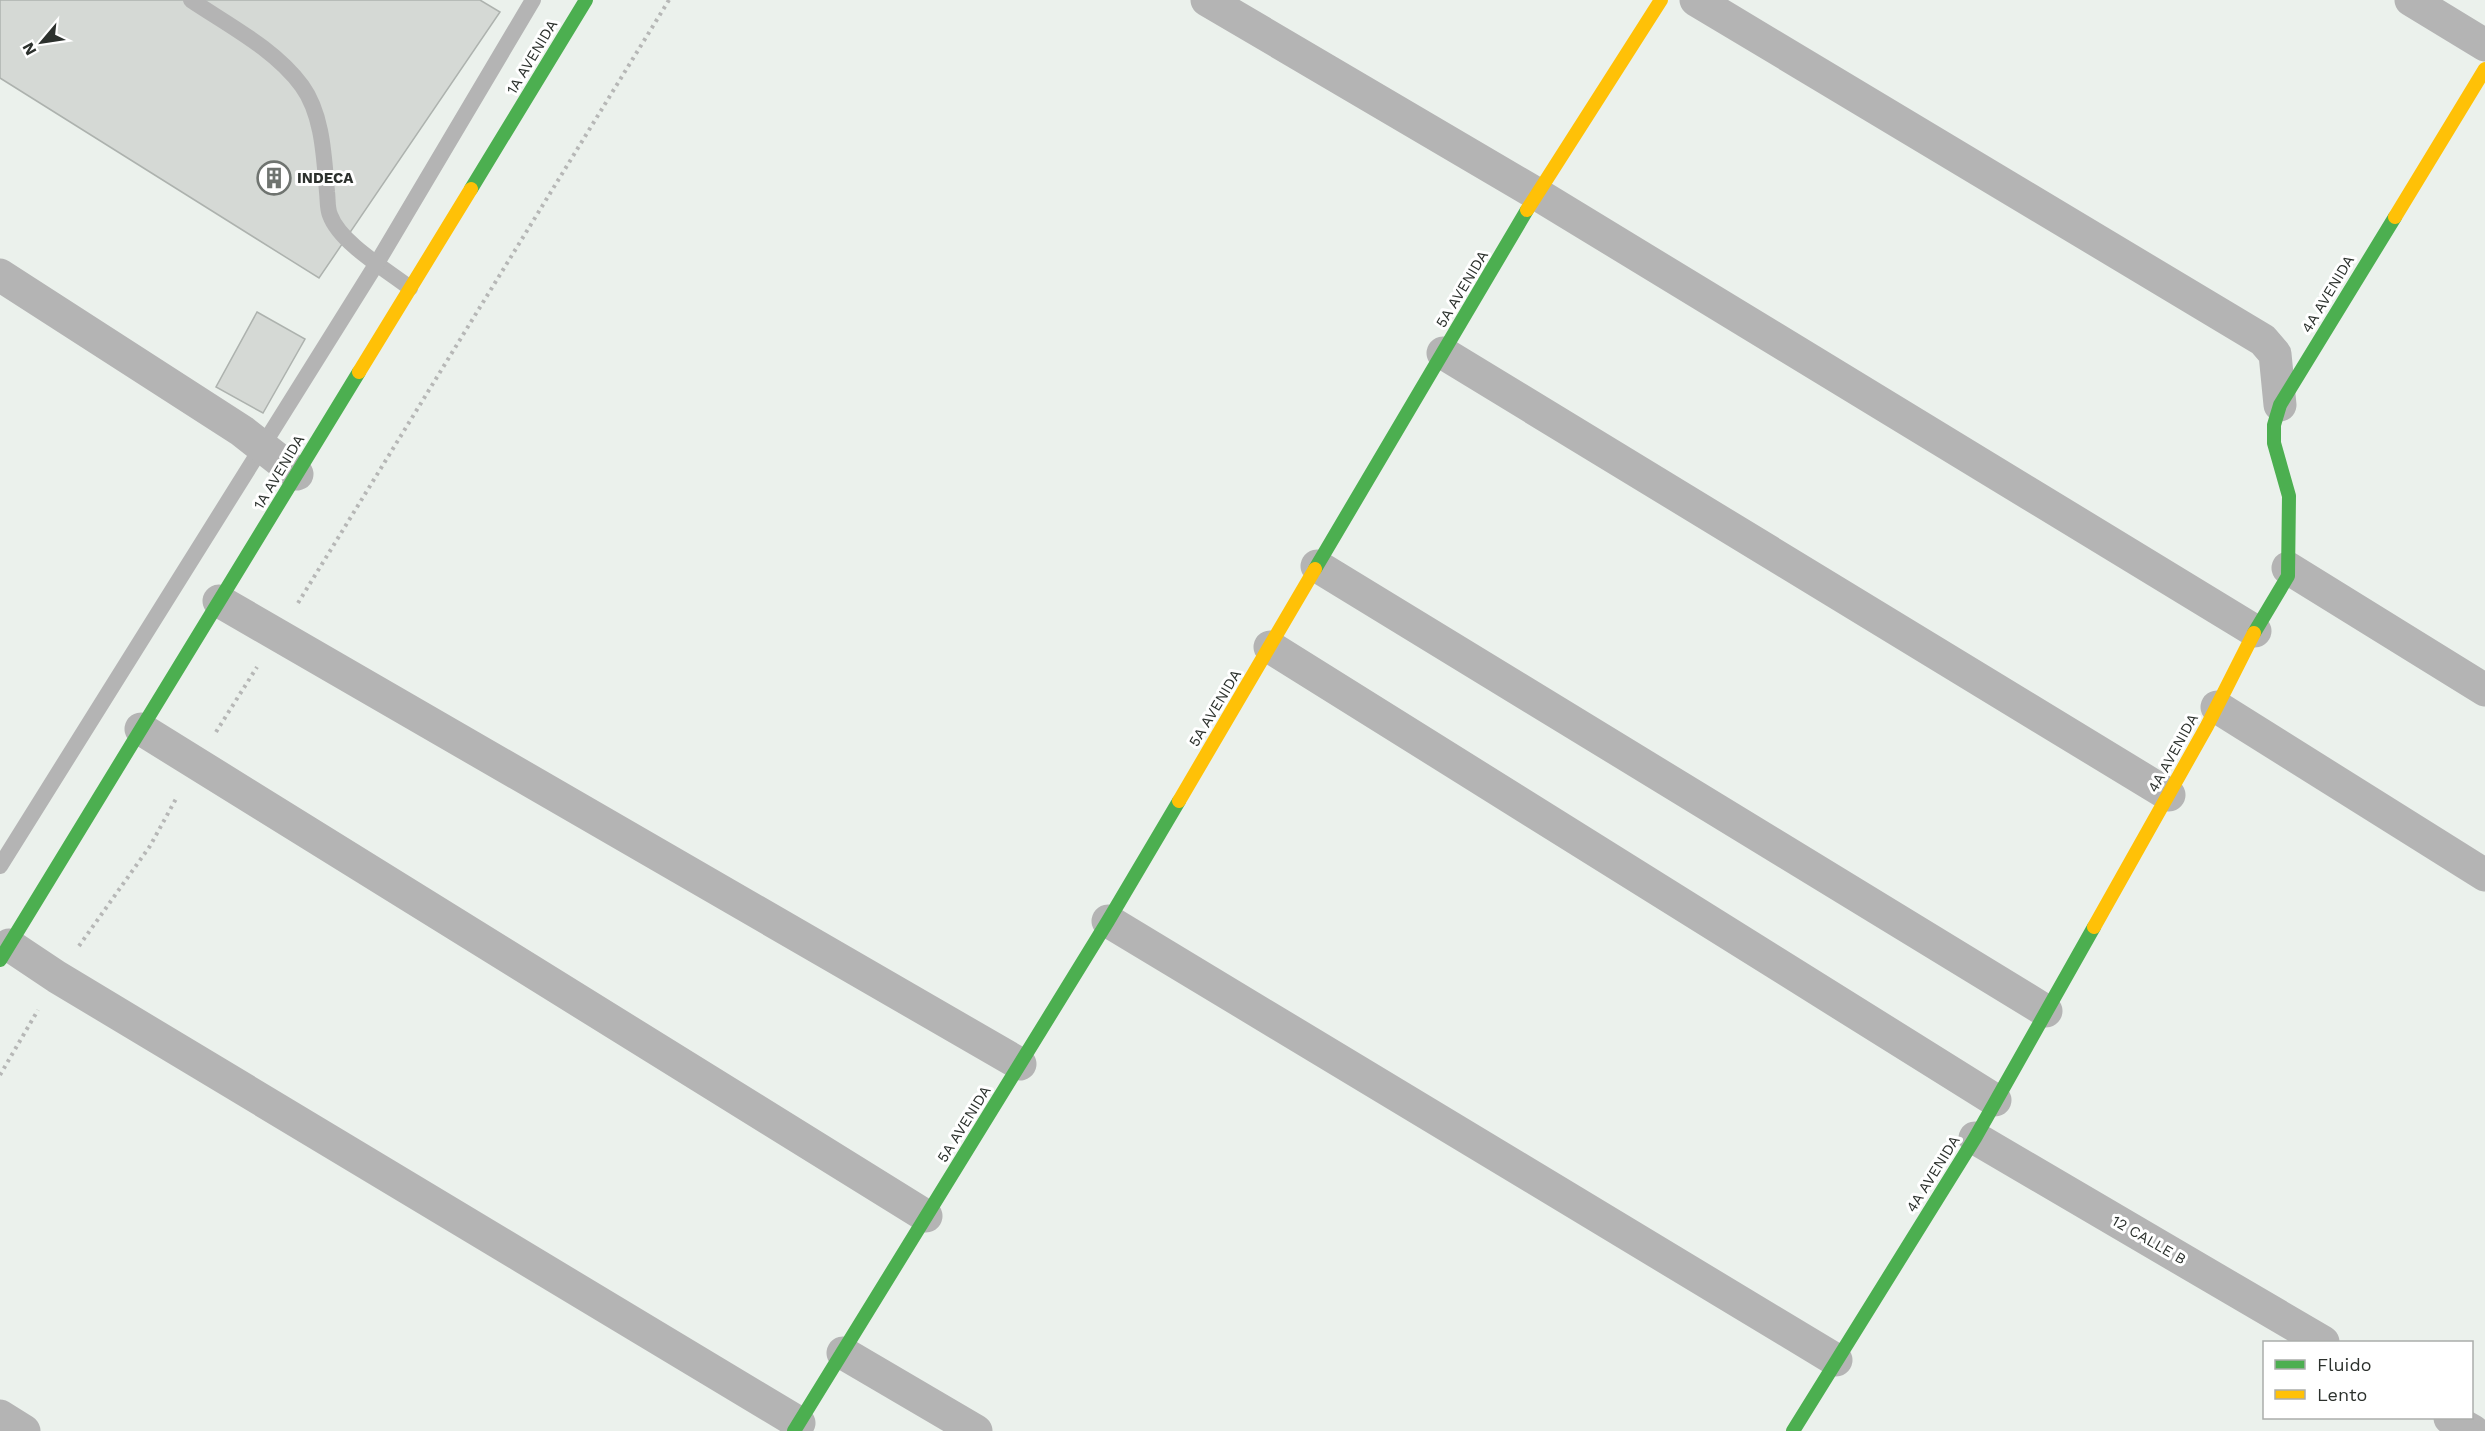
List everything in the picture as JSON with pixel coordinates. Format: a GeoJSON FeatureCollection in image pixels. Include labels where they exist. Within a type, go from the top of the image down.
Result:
{"type":"FeatureCollection","features":[{"type":"Feature","properties":{"kind":"street","name":"1A AVENIDA"},"geometry":{"type":"LineString","coordinates":[[5,952],[586,0]]}},
{"type":"Feature","properties":{"kind":"street"},"geometry":{"type":"LineString","coordinates":[[1207,0],[1537,194],[2255,631]]}},
{"type":"Feature","properties":{"kind":"street","name":"5A AVENIDA"},"geometry":{"type":"LineString","coordinates":[[797,1427],[1108,921],[1537,194],[1661,0]]}},
{"type":"Feature","properties":{"kind":"street"},"geometry":{"type":"LineString","coordinates":[[1696,0],[2263,340],[2272,347],[2275,354],[2280,405]]}},
{"type":"Feature","properties":{"kind":"street"},"geometry":{"type":"LineString","coordinates":[[2411,0],[2485,45]]}},
{"type":"Feature","properties":{"kind":"street","name":"4A AVENIDA"},"geometry":{"type":"LineString","coordinates":[[1793,1431],[1975,1138],[2169,795],[2255,631],[2288,576],[2289,496],[2274,443],[2274,424],[2280,405],[2485,69]]}},
{"type":"Feature","properties":{"kind":"street"},"geometry":{"type":"LineString","coordinates":[[0,275],[242,431],[297,474]]}},
{"type":"Feature","properties":{"kind":"street"},"geometry":{"type":"LineString","coordinates":[[1443,353],[2169,795]]}},
{"type":"Feature","properties":{"kind":"street"},"geometry":{"type":"LineString","coordinates":[[1317,566],[2046,1011]]}},
{"type":"Feature","properties":{"kind":"street"},"geometry":{"type":"LineString","coordinates":[[2288,568],[2485,690]]}},
{"type":"Feature","properties":{"kind":"street"},"geometry":{"type":"LineString","coordinates":[[219,601],[1020,1064]]}},
{"type":"Feature","properties":{"kind":"street"},"geometry":{"type":"LineString","coordinates":[[1270,647],[1995,1100]]}},
{"type":"Feature","properties":{"kind":"street"},"geometry":{"type":"LineString","coordinates":[[2217,707],[2485,875]]}},
{"type":"Feature","properties":{"kind":"street"},"geometry":{"type":"LineString","coordinates":[[141,729],[926,1216]]}},
{"type":"Feature","properties":{"kind":"street"},"geometry":{"type":"LineString","coordinates":[[1108,921],[1836,1360]]}},
{"type":"Feature","properties":{"kind":"street"},"geometry":{"type":"LineString","coordinates":[[5,952],[57,977],[797,1427]]}},
{"type":"Feature","properties":{"kind":"street","name":"12 CALLE B"},"geometry":{"type":"LineString","coordinates":[[1975,1138],[2321,1341]]}},
{"type":"Feature","properties":{"kind":"street"},"geometry":{"type":"LineString","coordinates":[[843,1353],[976,1431]]}},
{"type":"Feature","properties":{"kind":"street"},"geometry":{"type":"LineString","coordinates":[[0,1416],[24,1431]]}},
{"type":"Feature","properties":{"kind":"street"},"geometry":{"type":"LineString","coordinates":[[2452,1419],[2473,1431]]}},
{"type":"Feature","properties":{"kind":"lane"},"geometry":{"type":"LineString","coordinates":[[191,0],[274,56],[302,86],[314,107],[329,214],[339,231],[410,288]]}},
{"type":"Feature","properties":{"kind":"lane"},"geometry":{"type":"LineString","coordinates":[[0,866],[263,447],[533,0]]}},
{"type":"Feature","properties":{"kind":"path"},"geometry":{"type":"LineString","coordinates":[[0,1075],[57,977],[150,846],[195,764],[278,635],[669,0]]}},
{"type":"Feature","properties":{"kind":"building","name":"INDECA"},"geometry":{"type":"Polygon","coordinates":[[[0,0],[480,0],[500,12],[319,278],[0,78],[0,0]]]}},
{"type":"Feature","properties":{"kind":"building"},"geometry":{"type":"Polygon","coordinates":[[[257,312],[305,339],[263,413],[216,387],[257,312]]]}},
{"type":"Feature","properties":{"kind":"traffic: fast"},"geometry":{"type":"LineString","coordinates":[[471,189],[586,0]]}},
{"type":"Feature","properties":{"kind":"traffic: fast"},"geometry":{"type":"LineString","coordinates":[[1315,569],[1527,210]]}},
{"type":"Feature","properties":{"kind":"traffic: fast"},"geometry":{"type":"LineString","coordinates":[[2254,633],[2288,576],[2289,496],[2274,443],[2274,425],[2280,405],[2395,217]]}},
{"type":"Feature","properties":{"kind":"traffic: fast"},"geometry":{"type":"LineString","coordinates":[[0,960],[359,372]]}},
{"type":"Feature","properties":{"kind":"traffic: fast"},"geometry":{"type":"LineString","coordinates":[[794,1431],[1108,921],[1179,801]]}},
{"type":"Feature","properties":{"kind":"traffic: fast"},"geometry":{"type":"LineString","coordinates":[[1793,1431],[1975,1138],[2094,927]]}},
{"type":"Feature","properties":{"kind":"traffic: slow"},"geometry":{"type":"LineString","coordinates":[[1527,210],[1661,0]]}},
{"type":"Feature","properties":{"kind":"traffic: slow"},"geometry":{"type":"LineString","coordinates":[[2395,217],[2485,69]]}},
{"type":"Feature","properties":{"kind":"traffic: slow"},"geometry":{"type":"LineString","coordinates":[[359,372],[471,189]]}},
{"type":"Feature","properties":{"kind":"traffic: slow"},"geometry":{"type":"LineString","coordinates":[[1179,801],[1315,569]]}},
{"type":"Feature","properties":{"kind":"traffic: slow"},"geometry":{"type":"LineString","coordinates":[[2094,927],[2207,726],[2254,633]]}},
{"type":"Feature","properties":{"kind":"place","name":"INDECA"},"geometry":{"type":"Point","coordinates":[274,178]}}]}
